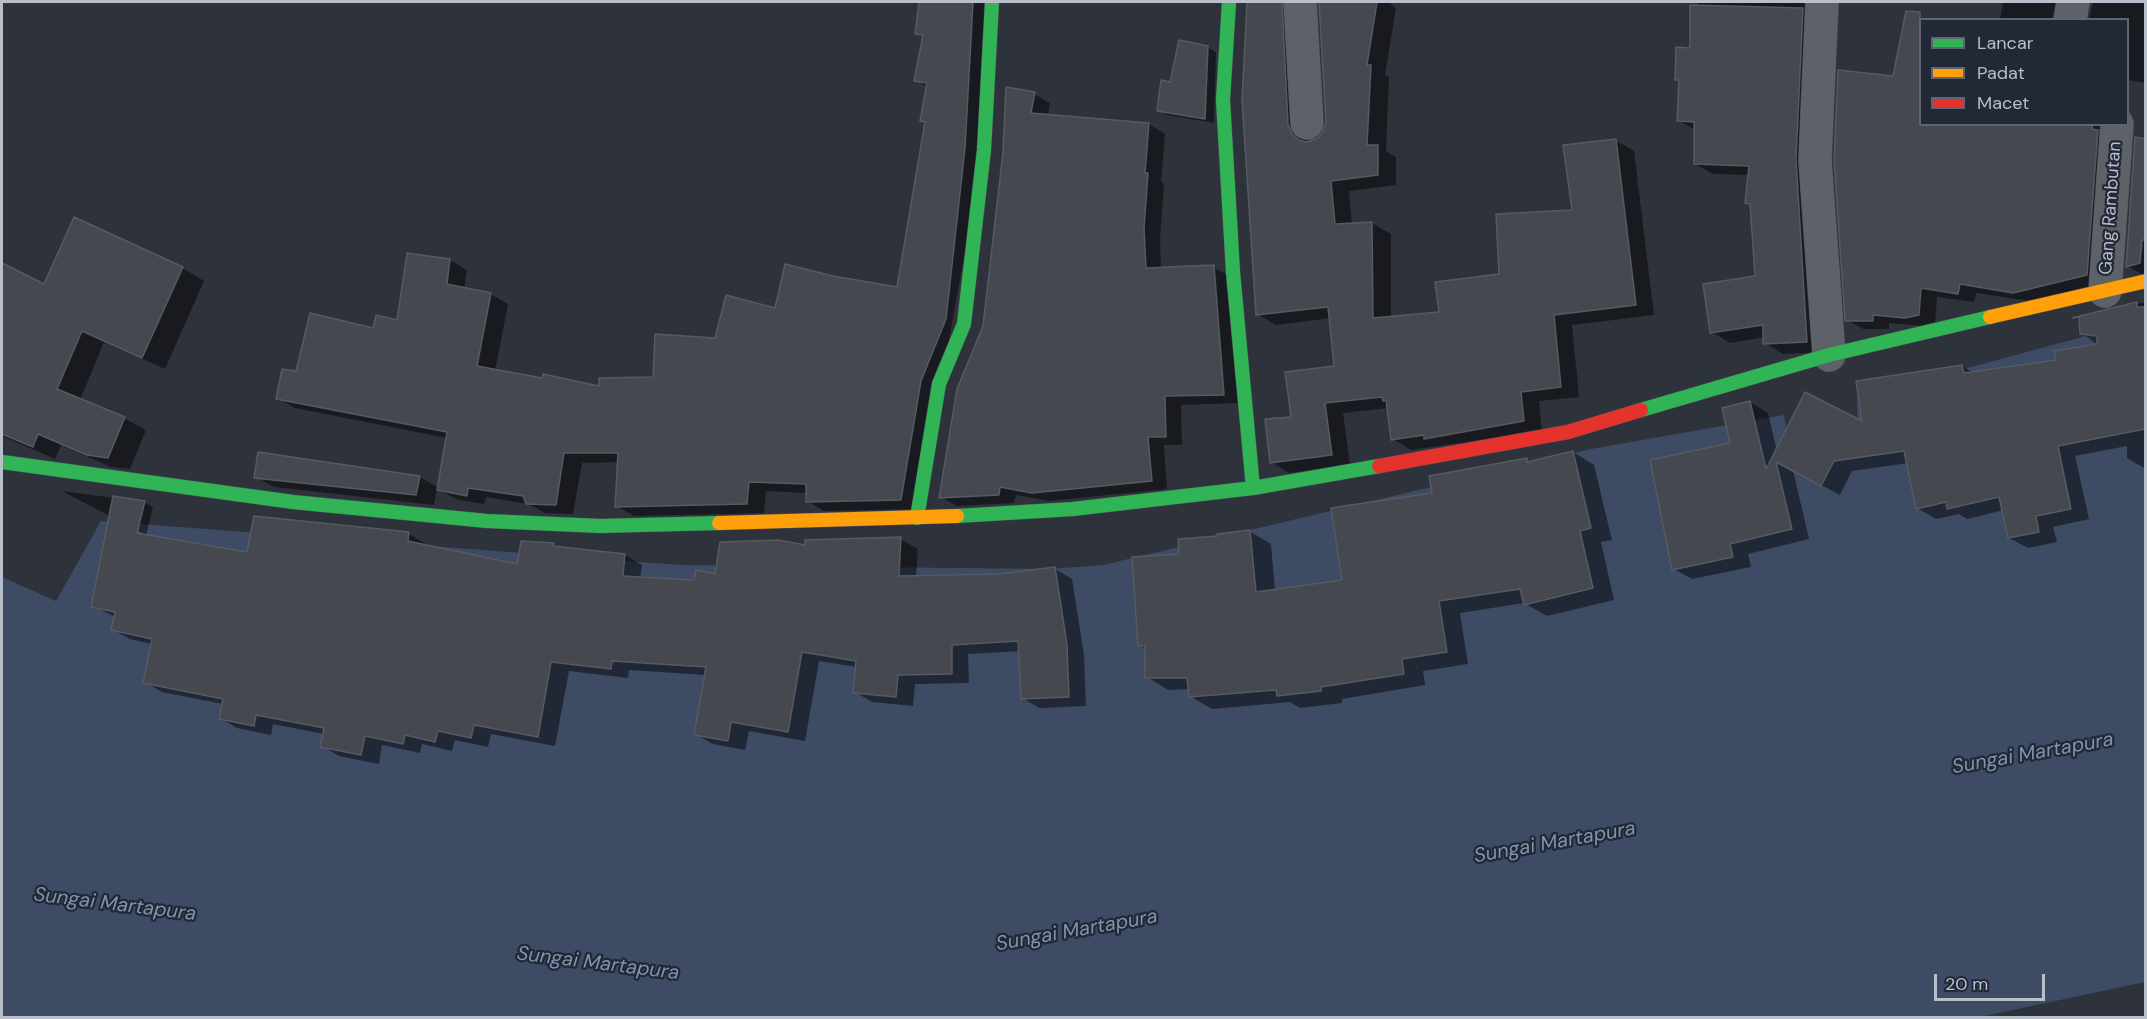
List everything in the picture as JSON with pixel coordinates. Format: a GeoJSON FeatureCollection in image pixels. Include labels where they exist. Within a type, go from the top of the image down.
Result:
{"type":"FeatureCollection","features":[{"type":"Feature","properties":{"kind":"street"},"geometry":{"type":"LineString","coordinates":[[917,518],[939,384],[964,324],[984,150],[992,2]]}},
{"type":"Feature","properties":{"kind":"street"},"geometry":{"type":"LineString","coordinates":[[1229,2],[1223,100],[1233,272],[1253,488]]}},
{"type":"Feature","properties":{"kind":"street"},"geometry":{"type":"LineString","coordinates":[[1300,2],[1307,123]]}},
{"type":"Feature","properties":{"kind":"street"},"geometry":{"type":"LineString","coordinates":[[1822,2],[1815,160],[1829,355]]}},
{"type":"Feature","properties":{"kind":"street"},"geometry":{"type":"LineString","coordinates":[[2070,18],[2073,2]]}},
{"type":"Feature","properties":{"kind":"street","name":"Gang Rambutan"},"geometry":{"type":"LineString","coordinates":[[2105,291],[2117,126]]}},
{"type":"Feature","properties":{"kind":"street"},"geometry":{"type":"LineString","coordinates":[[2,462],[293,502],[487,521],[601,526],[917,518],[1073,510],[1253,488],[1568,432],[1829,355],[2145,281]]}},
{"type":"Feature","properties":{"kind":"water","name":"Sungai Martapura"},"geometry":{"type":"Polygon","coordinates":[[[2145,320],[2145,982],[1975,1018],[2,1017],[2,577],[56,601],[101,521],[680,565],[1050,569],[1103,565],[1591,449],[1784,415],[1794,468],[1858,456],[1857,398],[2145,320]]]}},
{"type":"Feature","properties":{"kind":"building"},"geometry":{"type":"Polygon","coordinates":[[[919,2],[973,2],[965,148],[946,319],[921,381],[901,500],[806,502],[806,484],[749,482],[747,504],[615,507],[618,453],[564,453],[556,505],[526,504],[523,496],[468,488],[467,496],[437,490],[447,432],[276,399],[282,369],[296,371],[310,313],[373,328],[376,315],[397,320],[407,253],[450,259],[447,284],[491,293],[477,366],[542,378],[543,374],[599,386],[599,378],[653,377],[655,334],[715,338],[726,295],[775,308],[785,264],[833,276],[897,287],[925,122],[920,121],[927,83],[914,81],[923,35],[915,34],[919,2]]]}},
{"type":"Feature","properties":{"kind":"building"},"geometry":{"type":"Polygon","coordinates":[[[1247,2],[1282,2],[1288,124],[1292,134],[1299,140],[1307,142],[1318,138],[1326,123],[1319,2],[1377,2],[1367,65],[1371,65],[1367,145],[1378,145],[1378,175],[1331,181],[1335,224],[1372,222],[1373,318],[1439,312],[1435,282],[1499,274],[1496,214],[1572,210],[1563,145],[1616,139],[1636,305],[1554,315],[1561,387],[1521,392],[1524,421],[1424,439],[1424,435],[1391,440],[1386,400],[1383,401],[1382,397],[1325,403],[1332,455],[1270,463],[1265,419],[1291,417],[1285,372],[1334,366],[1328,307],[1256,315],[1242,100],[1247,2]]]}},
{"type":"Feature","properties":{"kind":"building"},"geometry":{"type":"Polygon","coordinates":[[[1690,5],[1803,8],[1796,159],[1807,342],[1763,344],[1763,325],[1710,333],[1703,284],[1755,276],[1750,204],[1745,203],[1749,166],[1694,164],[1694,122],[1677,121],[1679,80],[1675,80],[1676,47],[1690,48],[1690,5]]]}},
{"type":"Feature","properties":{"kind":"building"},"geometry":{"type":"Polygon","coordinates":[[[1906,11],[1920,12],[1919,126],[2093,126],[2092,129],[2098,130],[2087,275],[2013,293],[1960,284],[1958,294],[1921,288],[1919,315],[1905,318],[1873,315],[1873,321],[1845,321],[1834,160],[1838,70],[1893,76],[1906,11]]]}},
{"type":"Feature","properties":{"kind":"building"},"geometry":{"type":"Polygon","coordinates":[[[1179,40],[1208,46],[1205,119],[1157,111],[1161,80],[1170,82],[1179,40]]]}},
{"type":"Feature","properties":{"kind":"building"},"geometry":{"type":"Polygon","coordinates":[[[1006,87],[1035,92],[1031,113],[1149,123],[1145,173],[1148,173],[1144,228],[1146,268],[1214,265],[1224,395],[1165,396],[1166,437],[1148,437],[1152,481],[1032,493],[1000,487],[999,495],[939,498],[957,389],[983,326],[1003,152],[1006,87]]]}},
{"type":"Feature","properties":{"kind":"building"},"geometry":{"type":"Polygon","coordinates":[[[2135,137],[2145,139],[2145,240],[2142,240],[2140,263],[2126,267],[2135,137]]]}},
{"type":"Feature","properties":{"kind":"building"},"geometry":{"type":"Polygon","coordinates":[[[74,217],[183,267],[142,358],[82,331],[57,389],[125,417],[108,458],[87,455],[38,434],[33,447],[2,434],[2,263],[44,284],[74,217]]]}},
{"type":"Feature","properties":{"kind":"building"},"geometry":{"type":"Polygon","coordinates":[[[2137,302],[2137,307],[2145,307],[2145,429],[2058,446],[2071,509],[2036,516],[2039,532],[2008,538],[1999,497],[1947,509],[1946,502],[1916,509],[1904,451],[1834,461],[1821,486],[1776,462],[1792,529],[1730,544],[1733,557],[1672,570],[1650,460],[1730,443],[1722,408],[1750,401],[1766,469],[1805,392],[1862,421],[1856,381],[1962,365],[1964,373],[2056,360],[2054,351],[2097,344],[2097,336],[2080,334],[2079,317],[2072,318],[2137,302]]]}},
{"type":"Feature","properties":{"kind":"building"},"geometry":{"type":"Polygon","coordinates":[[[1573,451],[1591,528],[1580,531],[1593,588],[1524,605],[1520,589],[1439,601],[1447,652],[1402,659],[1404,674],[1321,687],[1321,691],[1277,696],[1276,690],[1189,697],[1187,678],[1145,678],[1145,646],[1138,646],[1132,557],[1179,554],[1178,539],[1218,536],[1217,534],[1250,530],[1256,592],[1342,580],[1331,508],[1432,493],[1429,476],[1527,458],[1527,462],[1573,451]]]}},
{"type":"Feature","properties":{"kind":"building"},"geometry":{"type":"Polygon","coordinates":[[[258,452],[420,476],[416,495],[254,478],[258,452]]]}},
{"type":"Feature","properties":{"kind":"building"},"geometry":{"type":"Polygon","coordinates":[[[113,496],[145,501],[137,533],[247,552],[254,516],[409,532],[408,541],[517,564],[521,541],[554,543],[553,546],[625,554],[623,576],[694,580],[696,570],[715,574],[720,542],[778,540],[805,545],[805,540],[901,537],[899,576],[999,574],[1055,567],[1067,644],[1069,697],[1021,699],[1018,641],[952,645],[952,674],[898,675],[896,697],[853,693],[856,661],[802,652],[788,732],[731,722],[728,741],[694,735],[706,667],[612,661],[611,669],[551,662],[538,737],[474,725],[471,738],[438,731],[435,742],[405,735],[403,744],[365,736],[361,755],[320,747],[324,728],[256,715],[254,726],[219,719],[223,699],[143,683],[152,639],[111,630],[115,612],[91,607],[113,496]]]}},
{"type":"Feature","properties":{"kind":"traffic: fast"},"geometry":{"type":"LineString","coordinates":[[917,518],[939,384],[964,324],[984,150],[992,2]]}},
{"type":"Feature","properties":{"kind":"traffic: fast"},"geometry":{"type":"LineString","coordinates":[[1229,2],[1223,100],[1233,272],[1253,488]]}},
{"type":"Feature","properties":{"kind":"traffic: fast"},"geometry":{"type":"LineString","coordinates":[[1641,410],[1829,355],[1990,317]]}},
{"type":"Feature","properties":{"kind":"traffic: fast"},"geometry":{"type":"LineString","coordinates":[[2,462],[293,502],[487,521],[601,526],[719,523]]}},
{"type":"Feature","properties":{"kind":"traffic: fast"},"geometry":{"type":"LineString","coordinates":[[957,516],[1073,509],[1253,488],[1379,466]]}},
{"type":"Feature","properties":{"kind":"traffic: slow"},"geometry":{"type":"LineString","coordinates":[[1990,317],[2146,281]]}},
{"type":"Feature","properties":{"kind":"traffic: slow"},"geometry":{"type":"LineString","coordinates":[[719,523],[957,516]]}},
{"type":"Feature","properties":{"kind":"traffic: jam"},"geometry":{"type":"LineString","coordinates":[[1379,466],[1568,432],[1641,410]]}}]}
